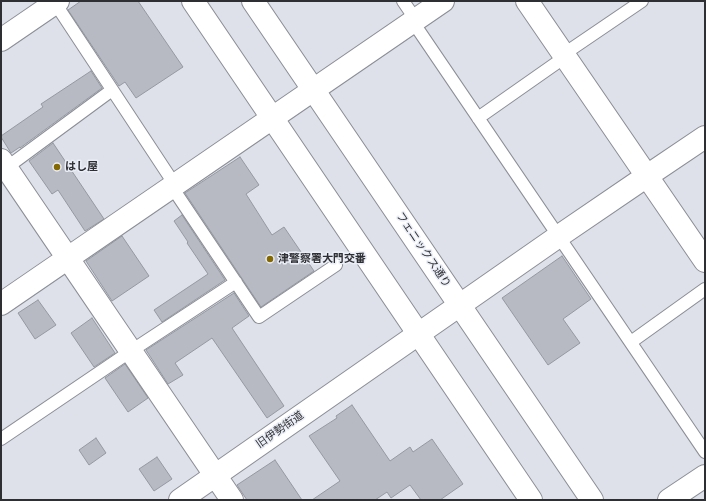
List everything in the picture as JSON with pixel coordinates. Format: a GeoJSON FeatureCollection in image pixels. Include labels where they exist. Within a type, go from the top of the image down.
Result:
{"type":"FeatureCollection","features":[{"type":"Feature","properties":{"kind":"street"},"geometry":{"type":"LineString","coordinates":[[192,1],[531,500]]}},
{"type":"Feature","properties":{"kind":"street","name":"フェニックス通り"},"geometry":{"type":"LineString","coordinates":[[253,1],[592,500]]}},
{"type":"Feature","properties":{"kind":"street"},"geometry":{"type":"LineString","coordinates":[[1,304],[443,1]]}},
{"type":"Feature","properties":{"kind":"street"},"geometry":{"type":"LineString","coordinates":[[527,1],[705,261]]}},
{"type":"Feature","properties":{"kind":"street"},"geometry":{"type":"LineString","coordinates":[[1,40],[53,2]]}},
{"type":"Feature","properties":{"kind":"street","name":"旧伊勢街道"},"geometry":{"type":"LineString","coordinates":[[180,500],[559,236],[705,137]]}},
{"type":"Feature","properties":{"kind":"street"},"geometry":{"type":"LineString","coordinates":[[3,166],[232,500]]}},
{"type":"Feature","properties":{"kind":"street"},"geometry":{"type":"LineString","coordinates":[[669,500],[705,476]]}},
{"type":"Feature","properties":{"kind":"lane"},"geometry":{"type":"LineString","coordinates":[[403,1],[414,21],[478,118],[705,452]]}},
{"type":"Feature","properties":{"kind":"lane"},"geometry":{"type":"LineString","coordinates":[[478,118],[642,1]]}},
{"type":"Feature","properties":{"kind":"lane"},"geometry":{"type":"LineString","coordinates":[[53,2],[112,90],[259,317],[336,265]]}},
{"type":"Feature","properties":{"kind":"lane"},"geometry":{"type":"LineString","coordinates":[[3,166],[112,90]]}},
{"type":"Feature","properties":{"kind":"lane"},"geometry":{"type":"LineString","coordinates":[[1,439],[236,282]]}},
{"type":"Feature","properties":{"kind":"lane"},"geometry":{"type":"LineString","coordinates":[[630,342],[705,289]]}},
{"type":"Feature","properties":{"kind":"building"},"geometry":{"type":"Polygon","coordinates":[[[81,1],[138,1],[183,67],[136,98],[125,82],[119,86],[68,10],[81,1]]]}},
{"type":"Feature","properties":{"kind":"building"},"geometry":{"type":"Polygon","coordinates":[[[91,71],[102,88],[11,153],[1,136],[43,107],[41,104],[91,71]]]}},
{"type":"Feature","properties":{"kind":"building"},"geometry":{"type":"Polygon","coordinates":[[[53,143],[104,219],[85,231],[58,190],[52,194],[29,161],[53,143]]]}},
{"type":"Feature","properties":{"kind":"building"},"geometry":{"type":"Polygon","coordinates":[[[240,157],[259,185],[246,194],[272,235],[284,227],[314,271],[261,307],[185,193],[240,157]]]}},
{"type":"Feature","properties":{"kind":"building"},"geometry":{"type":"Polygon","coordinates":[[[182,215],[225,280],[162,322],[154,310],[208,274],[174,221],[182,215]]]}},
{"type":"Feature","properties":{"kind":"building"},"geometry":{"type":"Polygon","coordinates":[[[122,236],[149,276],[112,301],[86,261],[122,236]]]}},
{"type":"Feature","properties":{"kind":"building"},"geometry":{"type":"Polygon","coordinates":[[[562,256],[591,299],[563,319],[580,343],[548,365],[502,298],[562,256]]]}},
{"type":"Feature","properties":{"kind":"building"},"geometry":{"type":"Polygon","coordinates":[[[234,293],[249,316],[232,328],[284,406],[267,418],[212,338],[175,363],[183,375],[168,384],[146,350],[234,293]]]}},
{"type":"Feature","properties":{"kind":"building"},"geometry":{"type":"Polygon","coordinates":[[[38,300],[56,325],[35,339],[18,313],[38,300]]]}},
{"type":"Feature","properties":{"kind":"building"},"geometry":{"type":"Polygon","coordinates":[[[92,318],[115,353],[94,367],[71,333],[92,318]]]}},
{"type":"Feature","properties":{"kind":"building"},"geometry":{"type":"Polygon","coordinates":[[[125,364],[148,398],[128,412],[105,378],[125,364]]]}},
{"type":"Feature","properties":{"kind":"building"},"geometry":{"type":"Polygon","coordinates":[[[352,405],[390,461],[410,447],[413,452],[432,439],[463,484],[440,500],[421,500],[410,485],[391,498],[387,492],[375,500],[312,500],[340,481],[309,436],[337,418],[336,416],[352,405]]]}},
{"type":"Feature","properties":{"kind":"building"},"geometry":{"type":"Polygon","coordinates":[[[96,438],[106,453],[89,465],[79,450],[96,438]]]}},
{"type":"Feature","properties":{"kind":"building"},"geometry":{"type":"Polygon","coordinates":[[[157,457],[172,479],[154,491],[139,469],[157,457]]]}},
{"type":"Feature","properties":{"kind":"building"},"geometry":{"type":"Polygon","coordinates":[[[275,460],[302,500],[247,500],[237,485],[275,460]]]}},
{"type":"Feature","properties":{"kind":"place","name":"はし屋"},"geometry":{"type":"Point","coordinates":[57,167]}},
{"type":"Feature","properties":{"kind":"place","name":"津警察署大門交番"},"geometry":{"type":"Point","coordinates":[270,259]}}]}
